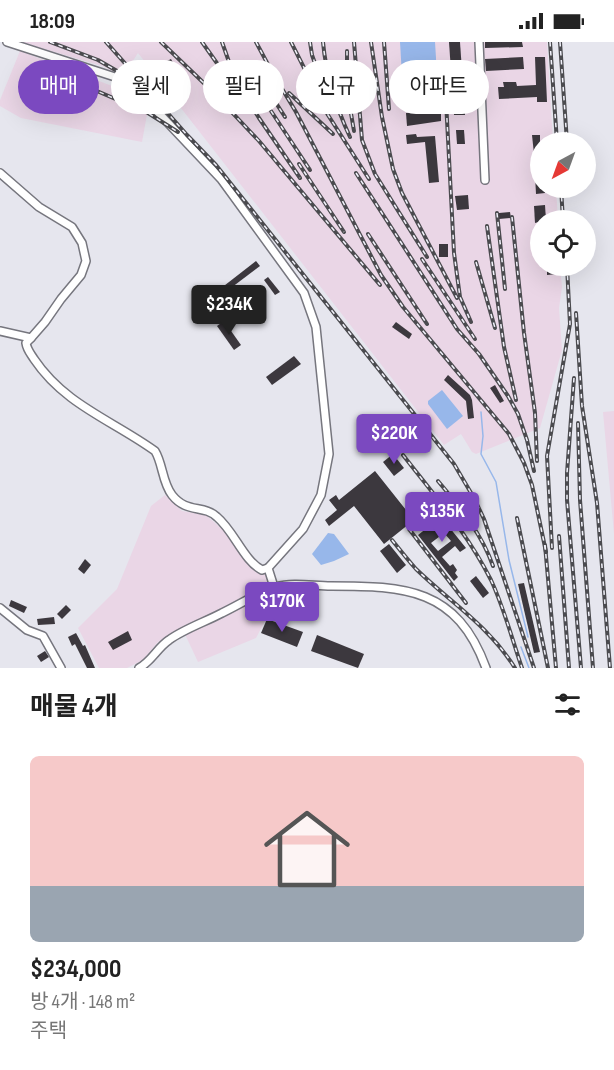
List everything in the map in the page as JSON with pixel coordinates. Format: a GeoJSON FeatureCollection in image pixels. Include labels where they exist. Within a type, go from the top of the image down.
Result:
{"type":"FeatureCollection","features":[{"type":"Feature","properties":{"kind":"street"},"geometry":{"type":"LineString","coordinates":[[0,173],[39,207],[72,226],[82,243],[86,261],[81,275],[26,343],[26,348],[41,370],[57,387],[154,451],[158,456],[167,486],[176,499],[190,508],[215,515],[230,529],[252,562],[262,570],[268,568],[285,552],[308,521],[321,495],[329,454],[316,327],[304,293],[221,179],[153,107],[115,77],[7,42]]}},
{"type":"Feature","properties":{"kind":"street"},"geometry":{"type":"LineString","coordinates":[[478,42],[485,180]]}},
{"type":"Feature","properties":{"kind":"street"},"geometry":{"type":"LineString","coordinates":[[0,331],[31,338]]}},
{"type":"Feature","properties":{"kind":"street"},"geometry":{"type":"LineString","coordinates":[[268,568],[274,587]]}},
{"type":"Feature","properties":{"kind":"street"},"geometry":{"type":"LineString","coordinates":[[139,668],[150,661],[170,639],[274,587],[294,585],[373,586],[401,589],[422,595],[440,604],[462,624],[479,649],[486,668]]}},
{"type":"Feature","properties":{"kind":"street"},"geometry":{"type":"LineString","coordinates":[[0,608],[27,630],[43,636],[61,668]]}},
{"type":"Feature","properties":{"kind":"shaded area"},"geometry":{"type":"Polygon","coordinates":[[[21,42],[547,42],[552,132],[530,132],[530,198],[557,198],[557,210],[530,210],[530,276],[561,276],[559,308],[562,350],[540,428],[476,454],[472,452],[461,434],[444,445],[186,114],[191,114],[191,60],[143,60],[138,53],[133,60],[111,60],[111,70],[99,65],[99,60],[82,60],[21,42]]]}},
{"type":"Feature","properties":{"kind":"shaded area"},"geometry":{"type":"Polygon","coordinates":[[[20,51],[44,60],[18,60],[18,114],[99,114],[99,81],[111,86],[111,114],[147,114],[142,142],[21,118],[0,106],[0,100],[20,51]]]}},
{"type":"Feature","properties":{"kind":"shaded area"},"geometry":{"type":"Polygon","coordinates":[[[614,411],[614,534],[603,412],[614,411]]]}},
{"type":"Feature","properties":{"kind":"shaded area"},"geometry":{"type":"Polygon","coordinates":[[[165,495],[182,511],[206,515],[282,589],[256,638],[198,662],[183,630],[158,642],[143,660],[127,668],[99,668],[78,628],[117,589],[151,506],[165,495]]]}},
{"type":"Feature","properties":{"kind":"water"},"geometry":{"type":"Polygon","coordinates":[[[400,42],[435,42],[436,60],[401,60],[400,42]]]}},
{"type":"Feature","properties":{"kind":"water"},"geometry":{"type":"Polygon","coordinates":[[[442,390],[463,416],[447,429],[428,404],[428,401],[442,390]]]}},
{"type":"Feature","properties":{"kind":"water"},"geometry":{"type":"Polygon","coordinates":[[[328,533],[334,534],[349,554],[321,565],[312,554],[328,533]]]}},
{"type":"Feature","properties":{"kind":"building"},"geometry":{"type":"Polygon","coordinates":[[[449,42],[460,42],[461,60],[450,60],[449,42]]]}},
{"type":"Feature","properties":{"kind":"building"},"geometry":{"type":"Polygon","coordinates":[[[485,42],[522,42],[523,47],[485,48],[485,42]]]}},
{"type":"Feature","properties":{"kind":"building"},"geometry":{"type":"Polygon","coordinates":[[[523,57],[524,69],[489,71],[489,60],[485,59],[523,57]]]}},
{"type":"Feature","properties":{"kind":"building"},"geometry":{"type":"Polygon","coordinates":[[[535,57],[545,57],[547,102],[537,102],[537,97],[499,99],[498,87],[504,87],[503,82],[516,82],[517,86],[536,85],[535,57]]]}},
{"type":"Feature","properties":{"kind":"building"},"geometry":{"type":"Polygon","coordinates":[[[406,114],[441,114],[441,121],[407,126],[406,114]]]}},
{"type":"Feature","properties":{"kind":"building"},"geometry":{"type":"Polygon","coordinates":[[[456,130],[464,130],[465,144],[457,144],[456,130]]]}},
{"type":"Feature","properties":{"kind":"building"},"geometry":{"type":"Polygon","coordinates":[[[416,134],[417,137],[435,136],[439,182],[429,183],[425,142],[407,144],[406,135],[416,134]]]}},
{"type":"Feature","properties":{"kind":"building"},"geometry":{"type":"Polygon","coordinates":[[[468,195],[469,209],[457,210],[455,196],[468,195]]]}},
{"type":"Feature","properties":{"kind":"building"},"geometry":{"type":"Polygon","coordinates":[[[545,205],[545,210],[534,210],[534,206],[545,205]]]}},
{"type":"Feature","properties":{"kind":"building"},"geometry":{"type":"Polygon","coordinates":[[[510,212],[511,218],[499,219],[499,213],[510,212]]]}},
{"type":"Feature","properties":{"kind":"building"},"geometry":{"type":"Polygon","coordinates":[[[439,244],[448,244],[448,257],[439,257],[439,244]]]}},
{"type":"Feature","properties":{"kind":"building"},"geometry":{"type":"Polygon","coordinates":[[[256,261],[260,266],[215,300],[211,296],[256,261]]]}},
{"type":"Feature","properties":{"kind":"building"},"geometry":{"type":"Polygon","coordinates":[[[268,277],[280,292],[275,295],[264,280],[268,277]]]}},
{"type":"Feature","properties":{"kind":"building"},"geometry":{"type":"Polygon","coordinates":[[[224,321],[241,345],[234,350],[217,326],[224,321]]]}},
{"type":"Feature","properties":{"kind":"building"},"geometry":{"type":"Polygon","coordinates":[[[396,322],[412,334],[409,339],[392,327],[396,322]]]}},
{"type":"Feature","properties":{"kind":"building"},"geometry":{"type":"Polygon","coordinates":[[[294,356],[301,364],[272,385],[266,377],[294,356]]]}},
{"type":"Feature","properties":{"kind":"building"},"geometry":{"type":"Polygon","coordinates":[[[448,375],[470,395],[474,418],[468,419],[466,401],[444,380],[448,375]]]}},
{"type":"Feature","properties":{"kind":"building"},"geometry":{"type":"Polygon","coordinates":[[[495,385],[504,401],[500,403],[490,388],[495,385]]]}},
{"type":"Feature","properties":{"kind":"building"},"geometry":{"type":"Polygon","coordinates":[[[393,454],[404,468],[394,476],[383,462],[393,454]]]}},
{"type":"Feature","properties":{"kind":"building"},"geometry":{"type":"Polygon","coordinates":[[[375,471],[414,520],[384,544],[354,506],[329,526],[325,520],[337,510],[329,500],[336,495],[339,500],[375,471]]]}},
{"type":"Feature","properties":{"kind":"building"},"geometry":{"type":"Polygon","coordinates":[[[441,517],[466,548],[460,552],[455,546],[442,557],[450,566],[453,564],[457,570],[455,573],[458,577],[454,581],[418,535],[441,517]],[[444,533],[431,543],[438,551],[451,541],[444,533]]]}},
{"type":"Feature","properties":{"kind":"building"},"geometry":{"type":"Polygon","coordinates":[[[389,544],[406,565],[397,573],[380,551],[389,544]]]}},
{"type":"Feature","properties":{"kind":"building"},"geometry":{"type":"Polygon","coordinates":[[[85,559],[91,565],[84,574],[78,569],[85,559]]]}},
{"type":"Feature","properties":{"kind":"building"},"geometry":{"type":"Polygon","coordinates":[[[476,576],[489,593],[483,598],[470,581],[476,576]]]}},
{"type":"Feature","properties":{"kind":"building"},"geometry":{"type":"Polygon","coordinates":[[[524,583],[540,652],[534,653],[518,584],[524,583]]]}},
{"type":"Feature","properties":{"kind":"building"},"geometry":{"type":"Polygon","coordinates":[[[11,600],[27,607],[24,613],[9,606],[11,600]]]}},
{"type":"Feature","properties":{"kind":"building"},"geometry":{"type":"Polygon","coordinates":[[[66,605],[71,610],[62,619],[57,614],[66,605]]]}},
{"type":"Feature","properties":{"kind":"building"},"geometry":{"type":"Polygon","coordinates":[[[54,617],[55,624],[38,625],[37,619],[54,617]]]}},
{"type":"Feature","properties":{"kind":"building"},"geometry":{"type":"Polygon","coordinates":[[[267,619],[303,632],[297,647],[261,633],[267,619]]]}},
{"type":"Feature","properties":{"kind":"building"},"geometry":{"type":"Polygon","coordinates":[[[128,631],[132,640],[113,650],[108,642],[128,631]]]}},
{"type":"Feature","properties":{"kind":"building"},"geometry":{"type":"Polygon","coordinates":[[[76,633],[83,646],[85,645],[95,668],[87,668],[75,644],[72,646],[68,637],[76,633]]]}},
{"type":"Feature","properties":{"kind":"building"},"geometry":{"type":"Polygon","coordinates":[[[317,635],[364,654],[358,668],[311,651],[317,635]]]}},
{"type":"Feature","properties":{"kind":"building"},"geometry":{"type":"Polygon","coordinates":[[[45,651],[49,657],[41,662],[37,656],[45,651]]]}},
{"type":"Feature","properties":{"kind":"waterway"},"geometry":{"type":"LineString","coordinates":[[481,412],[483,436],[481,454],[496,482],[509,560],[528,637]]}},
{"type":"Feature","properties":{"kind":"waterway"},"geometry":{"type":"LineString","coordinates":[[521,647],[529,668]]}},
{"type":"Feature","properties":{"kind":"railway"},"geometry":{"type":"LineString","coordinates":[[50,42],[98,60],[131,79],[158,102],[216,165],[454,464],[484,519],[534,668]]}},
{"type":"Feature","properties":{"kind":"railway"},"geometry":{"type":"LineString","coordinates":[[106,42],[122,60]]}},
{"type":"Feature","properties":{"kind":"railway"},"geometry":{"type":"LineString","coordinates":[[161,42],[259,141],[380,285]]}},
{"type":"Feature","properties":{"kind":"railway"},"geometry":{"type":"LineString","coordinates":[[202,42],[215,60]]}},
{"type":"Feature","properties":{"kind":"railway"},"geometry":{"type":"LineString","coordinates":[[222,42],[228,60]]}},
{"type":"Feature","properties":{"kind":"railway"},"geometry":{"type":"LineString","coordinates":[[256,42],[266,60]]}},
{"type":"Feature","properties":{"kind":"railway"},"geometry":{"type":"LineString","coordinates":[[291,42],[328,115],[369,179]]}},
{"type":"Feature","properties":{"kind":"railway"},"geometry":{"type":"LineString","coordinates":[[310,42],[314,60]]}},
{"type":"Feature","properties":{"kind":"railway"},"geometry":{"type":"LineString","coordinates":[[323,42],[332,91],[350,137]]}},
{"type":"Feature","properties":{"kind":"railway"},"geometry":{"type":"LineString","coordinates":[[354,42],[362,140],[375,174],[427,257]]}},
{"type":"Feature","properties":{"kind":"railway"},"geometry":{"type":"LineString","coordinates":[[371,42],[382,117],[393,169],[402,193],[457,298]]}},
{"type":"Feature","properties":{"kind":"railway"},"geometry":{"type":"LineString","coordinates":[[384,42],[389,109]]}},
{"type":"Feature","properties":{"kind":"railway"},"geometry":{"type":"LineString","coordinates":[[550,42],[556,132]]}},
{"type":"Feature","properties":{"kind":"railway"},"geometry":{"type":"LineString","coordinates":[[560,42],[566,132]]}},
{"type":"Feature","properties":{"kind":"railway"},"geometry":{"type":"LineString","coordinates":[[347,51],[347,90],[354,131]]}},
{"type":"Feature","properties":{"kind":"railway"},"geometry":{"type":"LineString","coordinates":[[99,92],[148,113],[178,132]]}},
{"type":"Feature","properties":{"kind":"railway"},"geometry":{"type":"LineString","coordinates":[[284,92],[381,275],[403,307],[509,434],[532,485],[546,552]]}},
{"type":"Feature","properties":{"kind":"railway"},"geometry":{"type":"LineString","coordinates":[[289,93],[333,134]]}},
{"type":"Feature","properties":{"kind":"railway"},"geometry":{"type":"LineString","coordinates":[[257,114],[300,178]]}},
{"type":"Feature","properties":{"kind":"railway"},"geometry":{"type":"LineString","coordinates":[[273,114],[310,170]]}},
{"type":"Feature","properties":{"kind":"railway"},"geometry":{"type":"LineString","coordinates":[[447,114],[454,253],[460,297],[471,322]]}},
{"type":"Feature","properties":{"kind":"railway"},"geometry":{"type":"LineString","coordinates":[[299,164],[344,232]]}},
{"type":"Feature","properties":{"kind":"railway"},"geometry":{"type":"LineString","coordinates":[[356,173],[457,329],[479,354],[508,396],[518,414],[534,471]]}},
{"type":"Feature","properties":{"kind":"railway"},"geometry":{"type":"LineString","coordinates":[[562,198],[562,210]]}},
{"type":"Feature","properties":{"kind":"railway"},"geometry":{"type":"LineString","coordinates":[[497,213],[505,289]]}},
{"type":"Feature","properties":{"kind":"railway"},"geometry":{"type":"LineString","coordinates":[[512,217],[535,413],[537,461]]}},
{"type":"Feature","properties":{"kind":"railway"},"geometry":{"type":"LineString","coordinates":[[487,226],[504,347],[516,400]]}},
{"type":"Feature","properties":{"kind":"railway"},"geometry":{"type":"LineString","coordinates":[[368,234],[427,324]]}},
{"type":"Feature","properties":{"kind":"railway"},"geometry":{"type":"LineString","coordinates":[[422,259],[475,339]]}},
{"type":"Feature","properties":{"kind":"railway"},"geometry":{"type":"LineString","coordinates":[[476,262],[495,328]]}},
{"type":"Feature","properties":{"kind":"railway"},"geometry":{"type":"LineString","coordinates":[[552,548],[547,456],[570,324],[568,276]]}},
{"type":"Feature","properties":{"kind":"railway"},"geometry":{"type":"LineString","coordinates":[[576,313],[582,406],[597,503],[610,668]]}},
{"type":"Feature","properties":{"kind":"railway"},"geometry":{"type":"LineString","coordinates":[[574,378],[567,500],[581,668]]}},
{"type":"Feature","properties":{"kind":"railway"},"geometry":{"type":"LineString","coordinates":[[578,423],[580,500],[593,668]]}},
{"type":"Feature","properties":{"kind":"railway"},"geometry":{"type":"LineString","coordinates":[[403,455],[450,515],[482,563],[500,601],[522,668]]}},
{"type":"Feature","properties":{"kind":"railway"},"geometry":{"type":"LineString","coordinates":[[438,481],[462,510],[493,566]]}},
{"type":"Feature","properties":{"kind":"railway"},"geometry":{"type":"LineString","coordinates":[[517,518],[548,668]]}},
{"type":"Feature","properties":{"kind":"railway"},"geometry":{"type":"LineString","coordinates":[[409,529],[466,603]]}},
{"type":"Feature","properties":{"kind":"railway"},"geometry":{"type":"LineString","coordinates":[[559,536],[569,668]]}},
{"type":"Feature","properties":{"kind":"railway"},"geometry":{"type":"LineString","coordinates":[[392,540],[416,569],[493,639],[515,668]]}},
{"type":"Feature","properties":{"kind":"railway"},"geometry":{"type":"LineString","coordinates":[[545,545],[556,668]]}}]}
